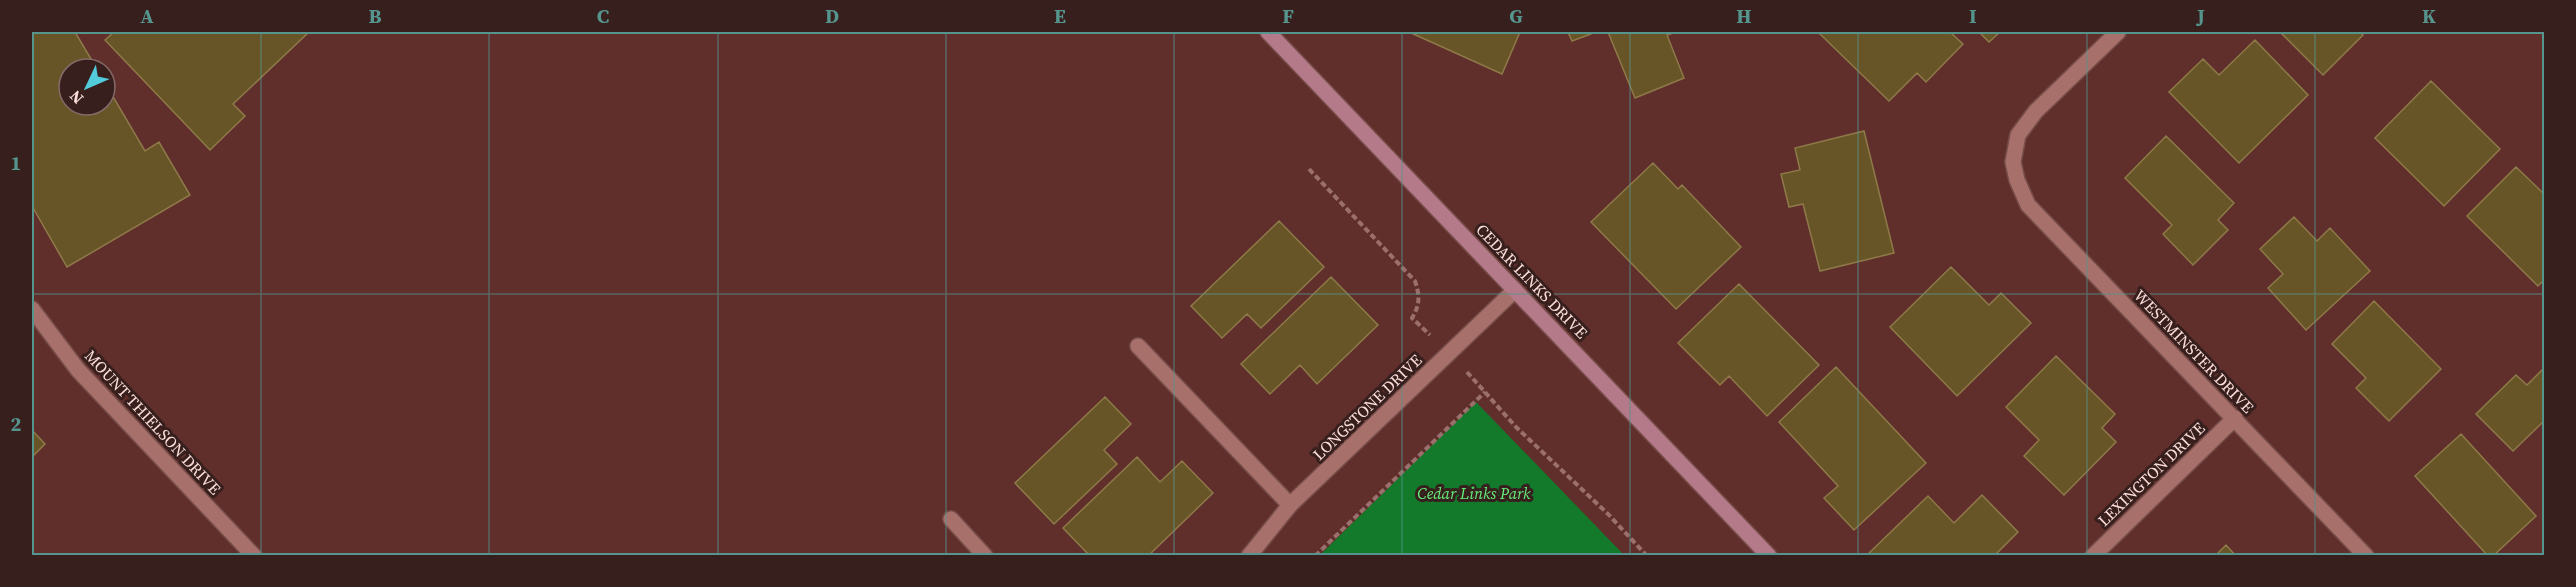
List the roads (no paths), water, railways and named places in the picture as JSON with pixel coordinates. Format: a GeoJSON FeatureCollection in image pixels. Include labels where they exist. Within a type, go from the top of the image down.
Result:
{"type":"FeatureCollection","features":[{"type":"Feature","properties":{"kind":"street","name":"CEDAR LINKS DRIVE"},"geometry":{"type":"LineString","coordinates":[[1268,32],[1769,555]]}},
{"type":"Feature","properties":{"kind":"street","name":"WESTMINSTER DRIVE"},"geometry":{"type":"LineString","coordinates":[[2118,32],[2036,111],[2018,135],[2013,162],[2017,180],[2028,204],[2366,555]]}},
{"type":"Feature","properties":{"kind":"street","name":"LONGSTONE DRIVE"},"geometry":{"type":"LineString","coordinates":[[1249,555],[1290,505],[1515,290]]}},
{"type":"Feature","properties":{"kind":"street","name":"MOUNT THIELSON DRIVE"},"geometry":{"type":"LineString","coordinates":[[32,309],[78,370],[254,555]]}},
{"type":"Feature","properties":{"kind":"street"},"geometry":{"type":"LineString","coordinates":[[1138,346],[1290,505]]}},
{"type":"Feature","properties":{"kind":"street","name":"LEXINGTON DRIVE"},"geometry":{"type":"LineString","coordinates":[[2093,555],[2235,418]]}},
{"type":"Feature","properties":{"kind":"street"},"geometry":{"type":"LineString","coordinates":[[951,519],[985,555]]}},
{"type":"Feature","properties":{"kind":"park label","name":"Cedar Links Park"},"geometry":{"type":"Point","coordinates":[1474,493]}}]}
